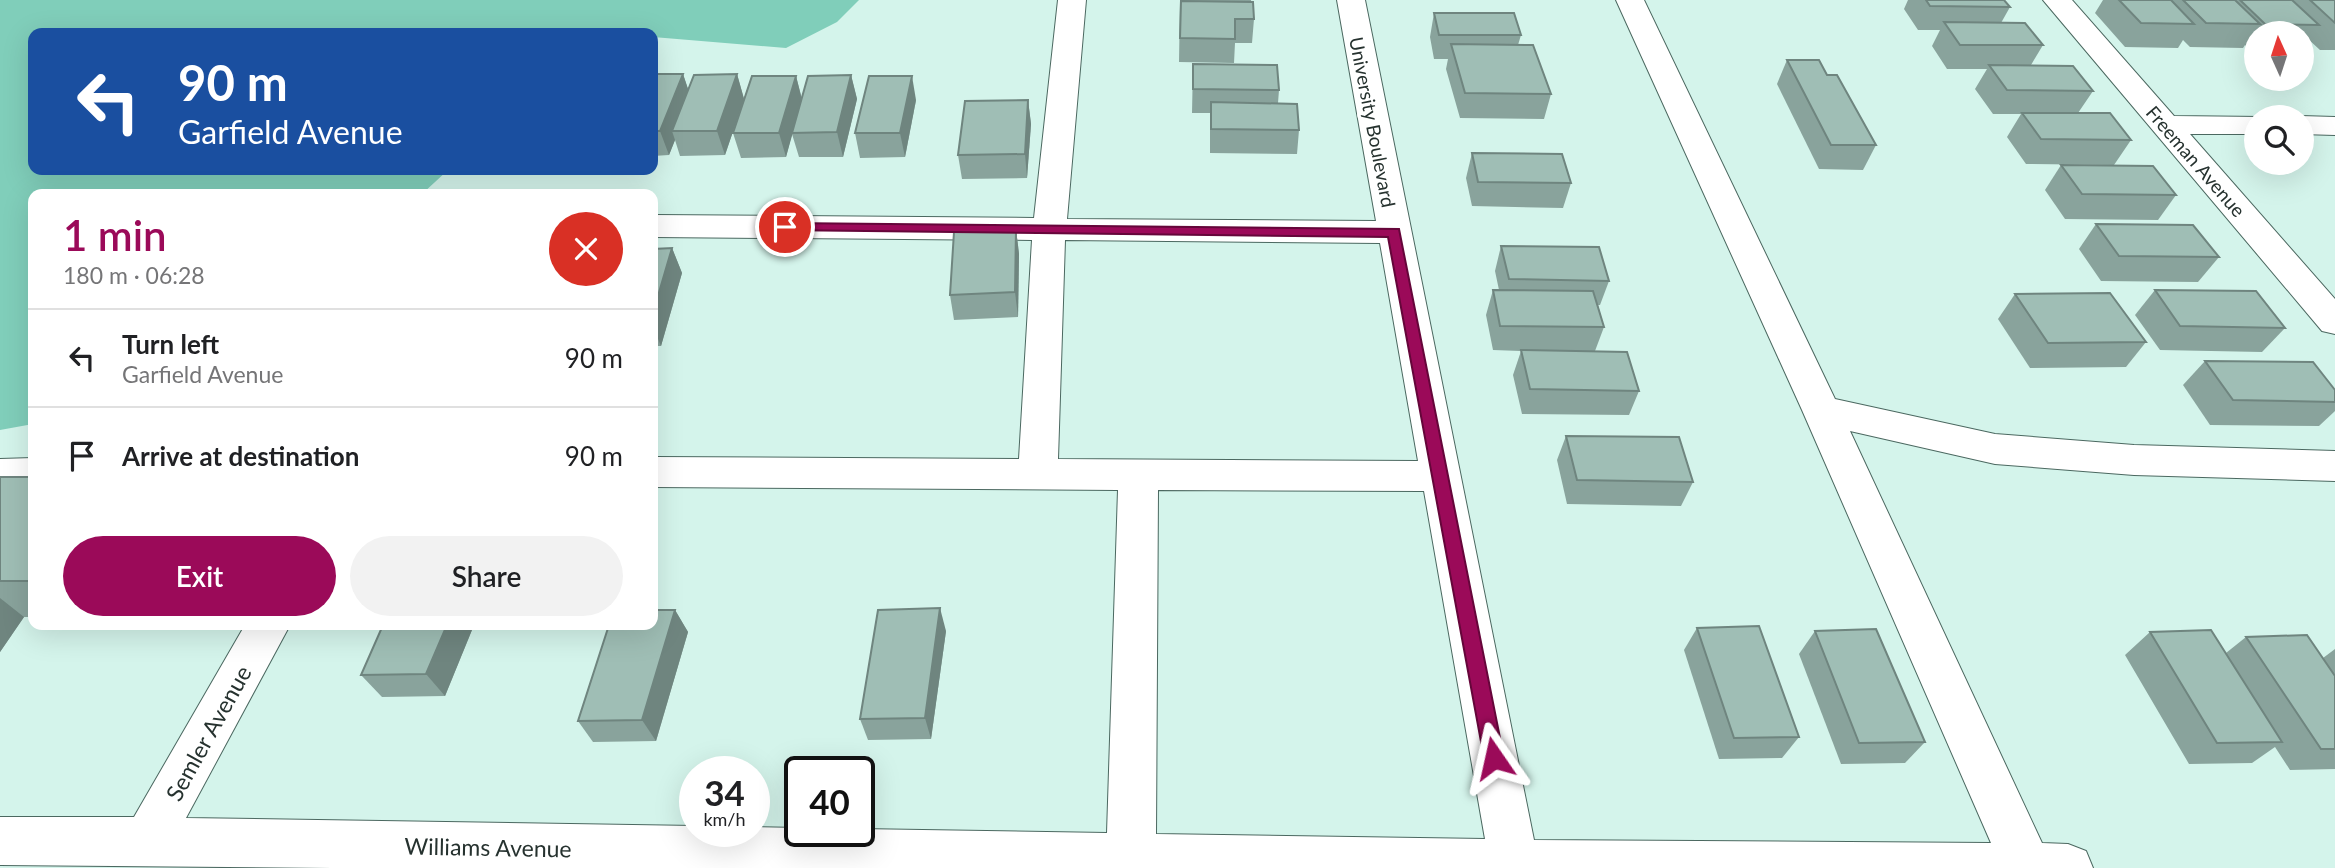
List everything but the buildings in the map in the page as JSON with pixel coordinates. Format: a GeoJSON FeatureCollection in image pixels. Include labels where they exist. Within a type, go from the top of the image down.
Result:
{"type":"FeatureCollection","features":[{"type":"Feature","properties":{"kind":"street"},"geometry":{"type":"LineString","coordinates":[[1038,474],[1049,230],[1072,0]]}},
{"type":"Feature","properties":{"kind":"street","name":"University Boulevard"},"geometry":{"type":"LineString","coordinates":[[1351,0],[1514,864]]}},
{"type":"Feature","properties":{"kind":"street"},"geometry":{"type":"LineString","coordinates":[[1630,0],[1821,410],[2026,867]]}},
{"type":"Feature","properties":{"kind":"street","name":"Freeman Avenue"},"geometry":{"type":"LineString","coordinates":[[2057,0],[2335,322]]}},
{"type":"Feature","properties":{"kind":"street"},"geometry":{"type":"LineString","coordinates":[[2164,124],[2244,125]]}},
{"type":"Feature","properties":{"kind":"street"},"geometry":{"type":"LineString","coordinates":[[2314,125],[2335,126]]}},
{"type":"Feature","properties":{"kind":"street"},"geometry":{"type":"LineString","coordinates":[[658,226],[1394,232]]}},
{"type":"Feature","properties":{"kind":"street"},"geometry":{"type":"LineString","coordinates":[[1821,410],[1995,449],[2134,460],[2335,466]]}},
{"type":"Feature","properties":{"kind":"street"},"geometry":{"type":"LineString","coordinates":[[658,472],[1440,476]]}},
{"type":"Feature","properties":{"kind":"street"},"geometry":{"type":"LineString","coordinates":[[0,474],[28,473]]}},
{"type":"Feature","properties":{"kind":"street"},"geometry":{"type":"LineString","coordinates":[[1131,857],[1138,474]]}},
{"type":"Feature","properties":{"kind":"street","name":"Semler Avenue"},"geometry":{"type":"LineString","coordinates":[[147,841],[265,630]]}},
{"type":"Feature","properties":{"kind":"street","name":"Williams Avenue"},"geometry":{"type":"LineString","coordinates":[[0,841],[147,841],[1514,864],[2068,868]]}},
{"type":"Feature","properties":{"kind":"green space"},"geometry":{"type":"Polygon","coordinates":[[[0,0],[859,0],[837,22],[786,48],[658,37],[658,28],[28,28],[28,175],[443,175],[427,189],[28,189],[28,425],[0,430],[0,0]]]}},
{"type":"Feature","properties":{"kind":"route"},"geometry":{"type":"LineString","coordinates":[[785,227],[1394,232],[1494,758]]}}]}
